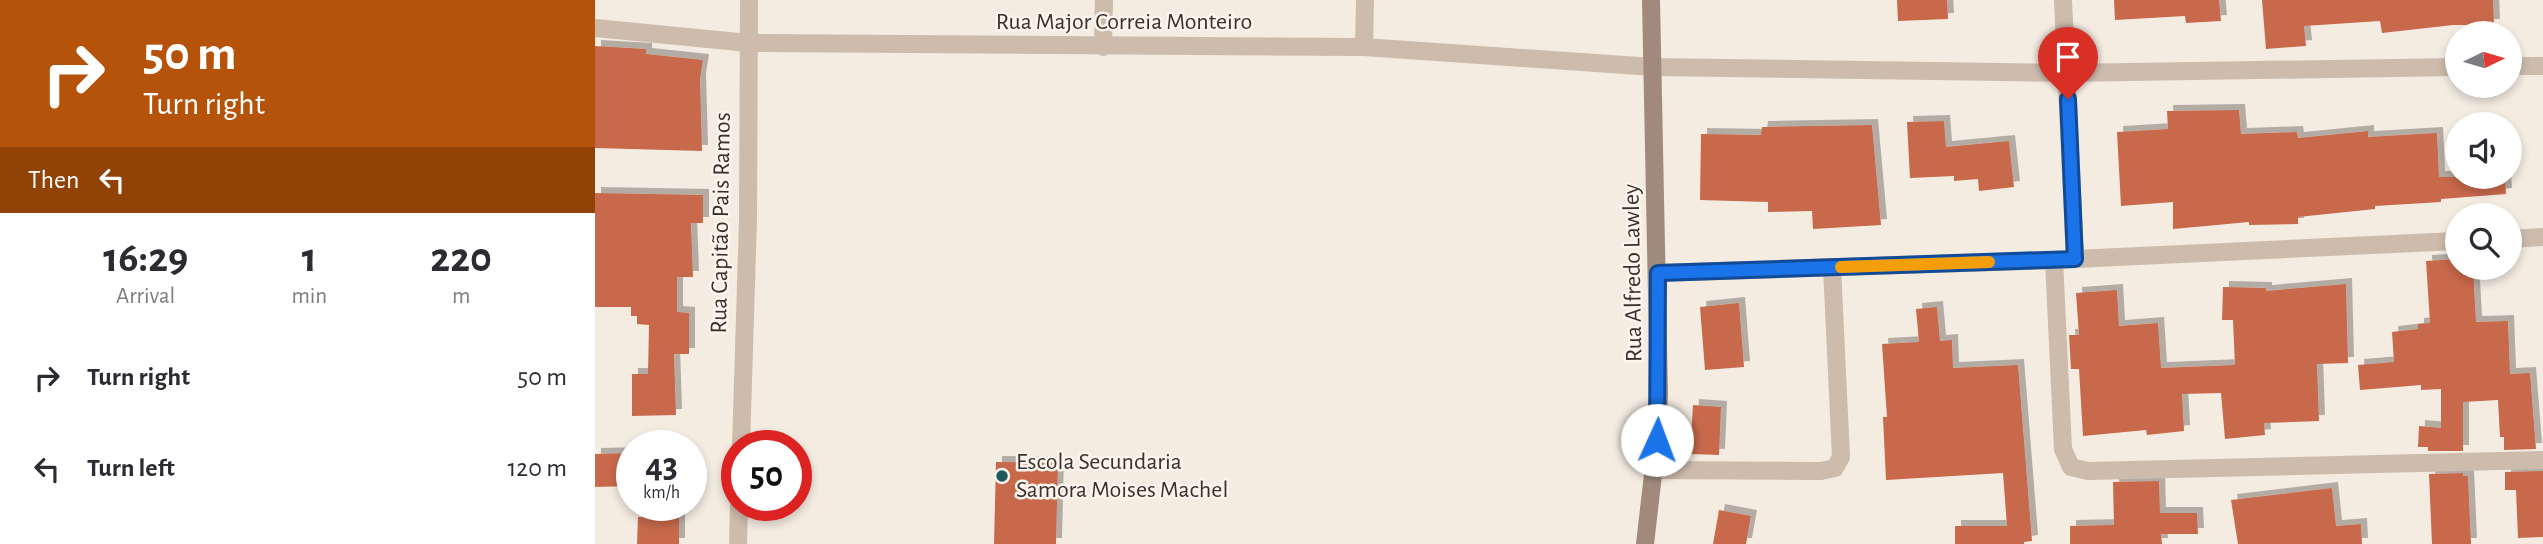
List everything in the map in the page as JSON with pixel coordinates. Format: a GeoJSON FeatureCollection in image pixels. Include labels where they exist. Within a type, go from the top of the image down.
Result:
{"type":"FeatureCollection","features":[{"type":"Feature","properties":{"kind":"main road","name":"Rua Alfredo Lawley"},"geometry":{"type":"LineString","coordinates":[[1645,544],[1655,470],[1659,394],[1651,0]]}},
{"type":"Feature","properties":{"kind":"street","name":"Rua Capitão Pais Ramos"},"geometry":{"type":"LineString","coordinates":[[741,430],[748,220],[749,0]]}},
{"type":"Feature","properties":{"kind":"street"},"geometry":{"type":"LineString","coordinates":[[1103,47],[1104,0]]}},
{"type":"Feature","properties":{"kind":"street"},"geometry":{"type":"LineString","coordinates":[[1364,47],[1365,0]]}},
{"type":"Feature","properties":{"kind":"street"},"geometry":{"type":"LineString","coordinates":[[2063,0],[2075,259]]}},
{"type":"Feature","properties":{"kind":"street","name":"Rua Major Correia Monteiro"},"geometry":{"type":"LineString","coordinates":[[595,28],[748,43],[1364,47],[1653,67],[2067,73],[2445,67]]}},
{"type":"Feature","properties":{"kind":"street"},"geometry":{"type":"LineString","coordinates":[[2522,66],[2543,66]]}},
{"type":"Feature","properties":{"kind":"street"},"geometry":{"type":"LineString","coordinates":[[2522,238],[2543,237]]}},
{"type":"Feature","properties":{"kind":"street"},"geometry":{"type":"LineString","coordinates":[[1658,273],[2054,260],[2445,242]]}},
{"type":"Feature","properties":{"kind":"street"},"geometry":{"type":"LineString","coordinates":[[2054,260],[2063,449],[2071,467],[2088,471],[2543,460]]}},
{"type":"Feature","properties":{"kind":"street"},"geometry":{"type":"LineString","coordinates":[[1655,470],[1821,471],[1835,468],[1841,457],[1832,267]]}},
{"type":"Feature","properties":{"kind":"street"},"geometry":{"type":"LineString","coordinates":[[738,544],[739,521]]}},
{"type":"Feature","properties":{"kind":"building"},"geometry":{"type":"Polygon","coordinates":[[[1897,0],[1947,0],[1948,19],[1898,21],[1897,0]]]}},
{"type":"Feature","properties":{"kind":"building"},"geometry":{"type":"Polygon","coordinates":[[[2114,0],[2219,0],[2221,21],[2186,23],[2185,16],[2115,20],[2114,0]]]}},
{"type":"Feature","properties":{"kind":"building"},"geometry":{"type":"Polygon","coordinates":[[[2262,0],[2493,0],[2494,21],[2445,21],[2445,26],[2382,33],[2380,21],[2304,26],[2306,46],[2266,49],[2262,0]]]}},
{"type":"Feature","properties":{"kind":"building"},"geometry":{"type":"Polygon","coordinates":[[[595,46],[646,49],[646,54],[703,60],[700,79],[702,151],[595,148],[595,46]]]}},
{"type":"Feature","properties":{"kind":"building"},"geometry":{"type":"Polygon","coordinates":[[[2239,110],[2241,134],[2297,132],[2298,138],[2368,131],[2368,137],[2437,133],[2439,177],[2445,177],[2445,189],[2506,189],[2506,194],[2375,206],[2375,209],[2298,217],[2298,224],[2249,225],[2249,222],[2173,229],[2173,202],[2121,206],[2117,132],[2168,129],[2167,111],[2239,110]]]}},
{"type":"Feature","properties":{"kind":"building"},"geometry":{"type":"Polygon","coordinates":[[[1944,121],[1946,147],[2009,141],[2014,187],[1979,191],[1978,179],[1954,181],[1954,176],[1910,178],[1907,122],[1944,121]]]}},
{"type":"Feature","properties":{"kind":"building"},"geometry":{"type":"Polygon","coordinates":[[[1872,125],[1881,225],[1813,229],[1812,211],[1768,212],[1768,202],[1700,200],[1701,134],[1761,135],[1762,127],[1872,125]]]}},
{"type":"Feature","properties":{"kind":"building"},"geometry":{"type":"Polygon","coordinates":[[[595,193],[703,195],[703,223],[691,223],[693,277],[677,277],[677,312],[689,313],[689,354],[674,354],[676,415],[632,416],[632,374],[648,374],[649,325],[637,324],[637,316],[631,316],[631,307],[595,307],[595,193]]]}},
{"type":"Feature","properties":{"kind":"building"},"geometry":{"type":"Polygon","coordinates":[[[2445,260],[2445,280],[2474,280],[2476,322],[2508,321],[2510,374],[2530,373],[2536,449],[2504,450],[2504,437],[2500,437],[2498,400],[2463,402],[2463,451],[2428,451],[2428,447],[2418,447],[2419,426],[2441,428],[2441,389],[2421,390],[2421,385],[2360,390],[2358,365],[2394,362],[2392,332],[2418,329],[2418,324],[2430,323],[2426,261],[2445,260]]]}},
{"type":"Feature","properties":{"kind":"building"},"geometry":{"type":"Polygon","coordinates":[[[2346,284],[2348,363],[2317,364],[2319,421],[2264,423],[2265,435],[2225,439],[2221,393],[2182,394],[2184,431],[2147,435],[2146,430],[2083,436],[2079,369],[2071,369],[2069,335],[2079,335],[2076,293],[2117,290],[2119,326],[2158,323],[2161,368],[2235,365],[2233,320],[2222,320],[2223,287],[2266,288],[2266,291],[2346,284]]]}},
{"type":"Feature","properties":{"kind":"building"},"geometry":{"type":"Polygon","coordinates":[[[1739,303],[1744,367],[1705,370],[1700,307],[1739,303]]]}},
{"type":"Feature","properties":{"kind":"building"},"geometry":{"type":"Polygon","coordinates":[[[1937,307],[1940,341],[1952,340],[1953,368],[2018,365],[2032,541],[2024,544],[1955,544],[1955,526],[2007,526],[2003,473],[1886,480],[1883,417],[1887,417],[1882,344],[1919,342],[1916,309],[1937,307]]]}},
{"type":"Feature","properties":{"kind":"building"},"geometry":{"type":"Polygon","coordinates":[[[1693,405],[1721,407],[1719,455],[1690,454],[1693,405]]]}},
{"type":"Feature","properties":{"kind":"building"},"geometry":{"type":"Polygon","coordinates":[[[616,453],[616,486],[595,487],[595,454],[616,453]]]}},
{"type":"Feature","properties":{"kind":"building"},"geometry":{"type":"Polygon","coordinates":[[[996,462],[1058,463],[1056,544],[994,544],[996,462]]]}},
{"type":"Feature","properties":{"kind":"building"},"geometry":{"type":"Polygon","coordinates":[[[2543,471],[2543,537],[2518,538],[2516,490],[2505,490],[2505,472],[2543,471]]]}},
{"type":"Feature","properties":{"kind":"building"},"geometry":{"type":"Polygon","coordinates":[[[2463,473],[2463,476],[2468,476],[2471,544],[2432,544],[2429,474],[2463,473]]]}},
{"type":"Feature","properties":{"kind":"building"},"geometry":{"type":"Polygon","coordinates":[[[2159,481],[2160,513],[2197,513],[2198,534],[2161,534],[2162,544],[2070,544],[2070,526],[2114,525],[2113,482],[2159,481]]]}},
{"type":"Feature","properties":{"kind":"building"},"geometry":{"type":"Polygon","coordinates":[[[2332,488],[2336,526],[2361,524],[2362,544],[2238,544],[2231,500],[2332,488]]]}},
{"type":"Feature","properties":{"kind":"building"},"geometry":{"type":"Polygon","coordinates":[[[1719,510],[1751,516],[1746,544],[1713,544],[1719,510]]]}},
{"type":"Feature","properties":{"kind":"building"},"geometry":{"type":"Polygon","coordinates":[[[638,521],[679,521],[679,544],[637,544],[638,521]]]}},
{"type":"Feature","properties":{"kind":"slow traffic"},"geometry":{"type":"LineString","coordinates":[[1841,267],[1989,262]]}},
{"type":"Feature","properties":{"kind":"place","name":"Escola Secundaria Samora Moises Machel"},"geometry":{"type":"Point","coordinates":[1002,476]}},
{"type":"Feature","properties":{"kind":"route"},"geometry":{"type":"LineString","coordinates":[[1657,440],[1658,273],[2075,259],[2068,99]]}}]}
